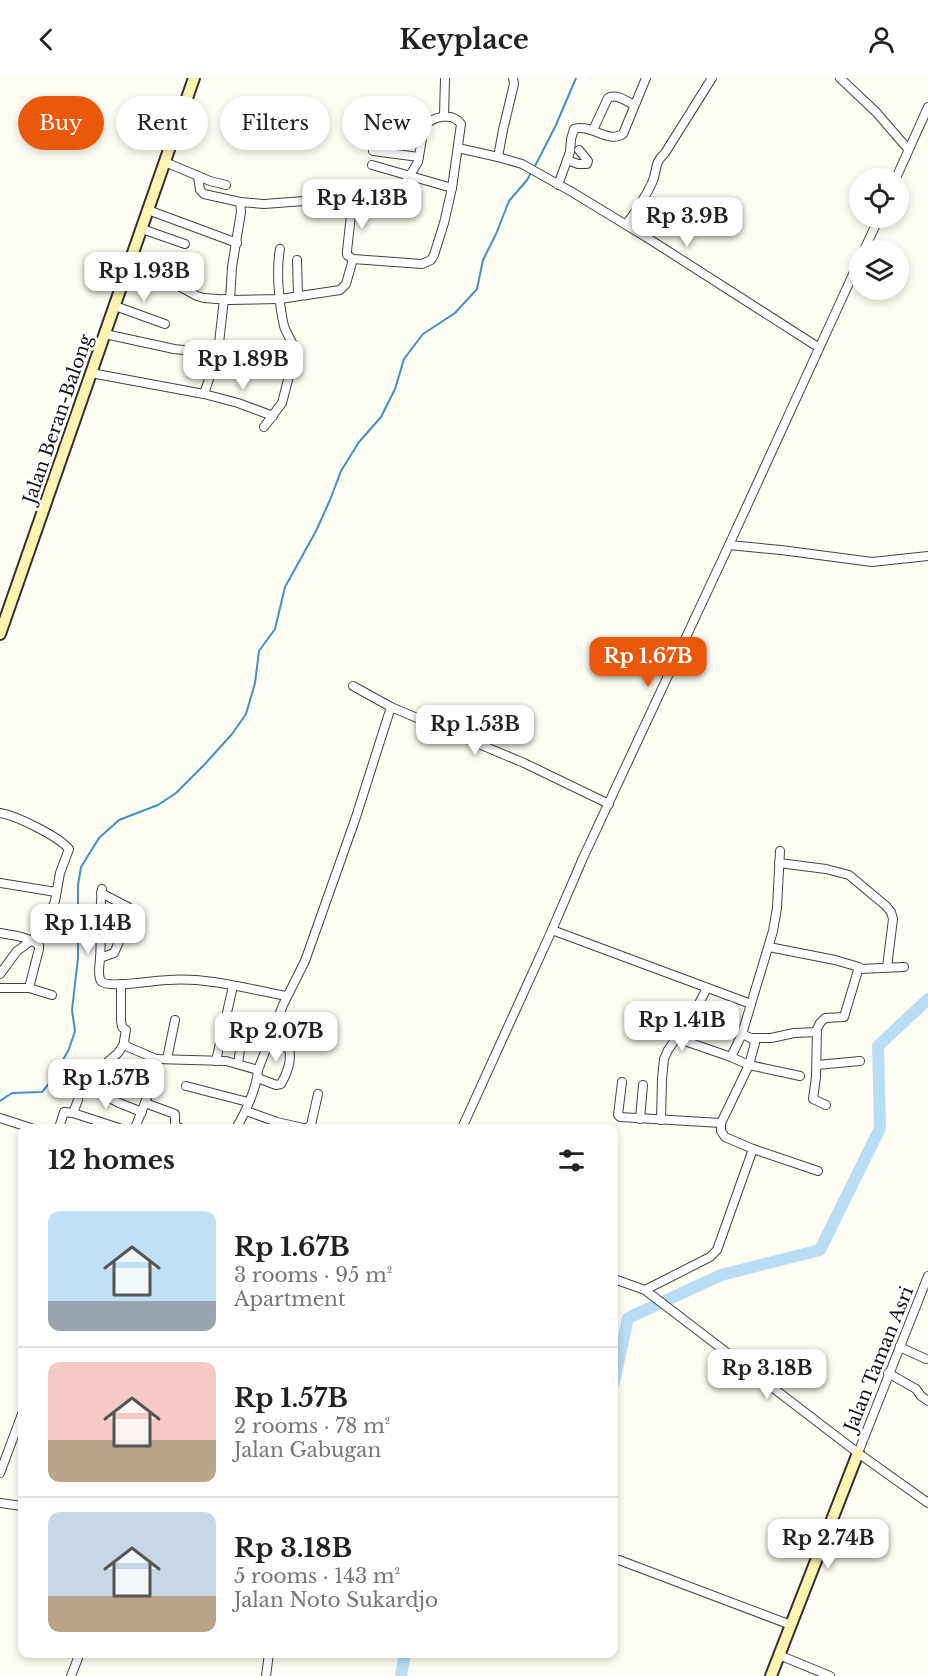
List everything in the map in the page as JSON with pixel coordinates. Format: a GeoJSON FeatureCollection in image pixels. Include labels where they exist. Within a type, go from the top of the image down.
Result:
{"type":"FeatureCollection","features":[{"type":"Feature","properties":{"kind":"main road","name":"Jalan Beran-Balong"},"geometry":{"type":"LineString","coordinates":[[0,632],[194,78]]}},
{"type":"Feature","properties":{"kind":"main road"},"geometry":{"type":"LineString","coordinates":[[771,1676],[858,1453]]}},
{"type":"Feature","properties":{"kind":"street"},"geometry":{"type":"LineString","coordinates":[[444,116],[445,78]]}},
{"type":"Feature","properties":{"kind":"street"},"geometry":{"type":"LineString","coordinates":[[498,157],[502,130],[514,84],[513,78]]}},
{"type":"Feature","properties":{"kind":"street"},"geometry":{"type":"LineString","coordinates":[[558,185],[574,129],[580,127],[613,138],[621,136],[646,78]]}},
{"type":"Feature","properties":{"kind":"street"},"geometry":{"type":"LineString","coordinates":[[627,225],[646,197],[655,177],[659,158],[665,153],[712,78]]}},
{"type":"Feature","properties":{"kind":"street"},"geometry":{"type":"LineString","coordinates":[[840,78],[876,112],[908,149]]}},
{"type":"Feature","properties":{"kind":"street"},"geometry":{"type":"LineString","coordinates":[[593,130],[611,96],[634,105]]}},
{"type":"Feature","properties":{"kind":"street"},"geometry":{"type":"LineString","coordinates":[[900,168],[928,107]]}},
{"type":"Feature","properties":{"kind":"street"},"geometry":{"type":"LineString","coordinates":[[198,176],[200,190],[204,194],[240,202],[264,204],[318,200],[393,213],[396,211],[409,175],[417,165],[426,123],[444,116],[458,120],[461,124],[452,188],[444,223],[431,260],[422,264],[353,259],[346,251],[352,206]]}},
{"type":"Feature","properties":{"kind":"street"},"geometry":{"type":"LineString","coordinates":[[458,148],[522,164],[627,225],[818,347]]}},
{"type":"Feature","properties":{"kind":"street"},"geometry":{"type":"LineString","coordinates":[[567,160],[587,164],[586,157],[579,150]]}},
{"type":"Feature","properties":{"kind":"street"},"geometry":{"type":"LineString","coordinates":[[373,151],[419,157]]}},
{"type":"Feature","properties":{"kind":"street"},"geometry":{"type":"LineString","coordinates":[[165,162],[226,185]]}},
{"type":"Feature","properties":{"kind":"street"},"geometry":{"type":"LineString","coordinates":[[372,165],[452,188]]}},
{"type":"Feature","properties":{"kind":"street"},"geometry":{"type":"LineString","coordinates":[[204,394],[218,352],[237,243],[240,202]]}},
{"type":"Feature","properties":{"kind":"street"},"geometry":{"type":"LineString","coordinates":[[148,210],[237,243]]}},
{"type":"Feature","properties":{"kind":"street"},"geometry":{"type":"LineString","coordinates":[[142,229],[185,244]]}},
{"type":"Feature","properties":{"kind":"street"},"geometry":{"type":"LineString","coordinates":[[264,427],[282,403],[295,353],[294,345],[285,327],[280,299],[280,249]]}},
{"type":"Feature","properties":{"kind":"street"},"geometry":{"type":"LineString","coordinates":[[129,264],[199,297],[227,300],[280,299],[340,290],[346,284],[353,259]]}},
{"type":"Feature","properties":{"kind":"street"},"geometry":{"type":"LineString","coordinates":[[297,260],[298,296]]}},
{"type":"Feature","properties":{"kind":"street"},"geometry":{"type":"LineString","coordinates":[[464,1124],[583,858],[849,282]]}},
{"type":"Feature","properties":{"kind":"street"},"geometry":{"type":"LineString","coordinates":[[115,306],[165,324]]}},
{"type":"Feature","properties":{"kind":"street"},"geometry":{"type":"LineString","coordinates":[[105,334],[174,349],[256,354]]}},
{"type":"Feature","properties":{"kind":"street"},"geometry":{"type":"LineString","coordinates":[[91,373],[204,394],[273,416]]}},
{"type":"Feature","properties":{"kind":"street"},"geometry":{"type":"LineString","coordinates":[[729,545],[872,562],[928,556]]}},
{"type":"Feature","properties":{"kind":"street"},"geometry":{"type":"LineString","coordinates":[[353,686],[391,707],[524,763],[609,804]]}},
{"type":"Feature","properties":{"kind":"street"},"geometry":{"type":"LineString","coordinates":[[238,1124],[247,1107],[287,996],[309,951],[356,820],[391,707]]}},
{"type":"Feature","properties":{"kind":"street"},"geometry":{"type":"LineString","coordinates":[[0,813],[28,824],[69,849],[60,870],[51,912],[46,924],[32,940],[17,951],[0,974]]}},
{"type":"Feature","properties":{"kind":"street"},"geometry":{"type":"LineString","coordinates":[[731,1057],[742,1034],[769,947],[777,908],[780,851]]}},
{"type":"Feature","properties":{"kind":"street"},"geometry":{"type":"LineString","coordinates":[[778,863],[826,869],[849,875],[886,906],[893,919],[887,967]]}},
{"type":"Feature","properties":{"kind":"street"},"geometry":{"type":"LineString","coordinates":[[0,883],[56,892]]}},
{"type":"Feature","properties":{"kind":"street"},"geometry":{"type":"LineString","coordinates":[[100,958],[114,953],[129,910],[128,907],[101,891],[99,918],[100,980],[107,984],[185,979],[287,996]]}},
{"type":"Feature","properties":{"kind":"street"},"geometry":{"type":"LineString","coordinates":[[552,930],[751,1004]]}},
{"type":"Feature","properties":{"kind":"street"},"geometry":{"type":"LineString","coordinates":[[0,933],[20,936],[39,945],[29,988]]}},
{"type":"Feature","properties":{"kind":"street"},"geometry":{"type":"LineString","coordinates":[[769,947],[835,960],[858,966],[860,969],[904,967]]}},
{"type":"Feature","properties":{"kind":"street"},"geometry":{"type":"LineString","coordinates":[[826,1105],[813,1099],[817,1032],[820,1023],[825,1018],[844,1017],[860,969]]}},
{"type":"Feature","properties":{"kind":"street"},"geometry":{"type":"LineString","coordinates":[[121,984],[122,1026],[126,1032],[124,1044],[118,1053],[104,1065],[102,1071],[106,1080],[103,1093],[119,1103],[175,1114],[175,1124]]}},
{"type":"Feature","properties":{"kind":"street"},"geometry":{"type":"LineString","coordinates":[[216,1060],[233,986]]}},
{"type":"Feature","properties":{"kind":"street"},"geometry":{"type":"LineString","coordinates":[[0,988],[29,988],[52,995]]}},
{"type":"Feature","properties":{"kind":"street"},"geometry":{"type":"LineString","coordinates":[[661,1120],[662,1068],[668,1050],[694,1013],[707,988]]}},
{"type":"Feature","properties":{"kind":"street"},"geometry":{"type":"LineString","coordinates":[[167,1059],[175,1020]]}},
{"type":"Feature","properties":{"kind":"street"},"geometry":{"type":"LineString","coordinates":[[742,1034],[751,1038],[771,1038],[794,1033],[817,1032]]}},
{"type":"Feature","properties":{"kind":"street"},"geometry":{"type":"LineString","coordinates":[[676,1038],[749,1065],[800,1076]]}},
{"type":"Feature","properties":{"kind":"street"},"geometry":{"type":"LineString","coordinates":[[751,1038],[755,1043],[749,1065],[721,1123],[722,1134],[753,1149],[818,1171]]}},
{"type":"Feature","properties":{"kind":"street"},"geometry":{"type":"LineString","coordinates":[[124,1044],[137,1052],[158,1059],[216,1060],[238,1064],[280,1084],[291,1053],[289,1049],[269,1041]]}},
{"type":"Feature","properties":{"kind":"street"},"geometry":{"type":"LineString","coordinates":[[238,1064],[240,1050]]}},
{"type":"Feature","properties":{"kind":"street"},"geometry":{"type":"LineString","coordinates":[[137,1124],[144,1108],[158,1059]]}},
{"type":"Feature","properties":{"kind":"street"},"geometry":{"type":"LineString","coordinates":[[816,1065],[860,1061]]}},
{"type":"Feature","properties":{"kind":"street"},"geometry":{"type":"LineString","coordinates":[[622,1082],[619,1116],[721,1123]]}},
{"type":"Feature","properties":{"kind":"street"},"geometry":{"type":"LineString","coordinates":[[640,1119],[643,1085]]}},
{"type":"Feature","properties":{"kind":"street"},"geometry":{"type":"LineString","coordinates":[[186,1086],[247,1107],[286,1124]]}},
{"type":"Feature","properties":{"kind":"street"},"geometry":{"type":"LineString","coordinates":[[311,1124],[318,1094]]}},
{"type":"Feature","properties":{"kind":"street"},"geometry":{"type":"LineString","coordinates":[[73,1113],[78,1100]]}},
{"type":"Feature","properties":{"kind":"street"},"geometry":{"type":"LineString","coordinates":[[60,1124],[64,1112],[107,1124]]}},
{"type":"Feature","properties":{"kind":"street"},"geometry":{"type":"LineString","coordinates":[[2,1119],[18,1124]]}},
{"type":"Feature","properties":{"kind":"street"},"geometry":{"type":"LineString","coordinates":[[645,1290],[710,1257],[717,1250],[753,1149]]}},
{"type":"Feature","properties":{"kind":"street","name":"Jalan Taman Asri"},"geometry":{"type":"LineString","coordinates":[[858,1453],[928,1276]]}},
{"type":"Feature","properties":{"kind":"street"},"geometry":{"type":"LineString","coordinates":[[618,1280],[645,1290],[858,1453],[928,1503]]}},
{"type":"Feature","properties":{"kind":"street"},"geometry":{"type":"LineString","coordinates":[[900,1346],[926,1359]]}},
{"type":"Feature","properties":{"kind":"street"},"geometry":{"type":"LineString","coordinates":[[888,1373],[916,1389],[928,1401]]}},
{"type":"Feature","properties":{"kind":"street"},"geometry":{"type":"LineString","coordinates":[[0,1473],[3,1458],[18,1423]]}},
{"type":"Feature","properties":{"kind":"street"},"geometry":{"type":"LineString","coordinates":[[0,1503],[18,1505]]}},
{"type":"Feature","properties":{"kind":"street"},"geometry":{"type":"LineString","coordinates":[[618,1560],[791,1625]]}},
{"type":"Feature","properties":{"kind":"street"},"geometry":{"type":"LineString","coordinates":[[779,1655],[830,1676]]}},
{"type":"Feature","properties":{"kind":"street"},"geometry":{"type":"LineString","coordinates":[[71,1676],[78,1658]]}},
{"type":"Feature","properties":{"kind":"street"},"geometry":{"type":"LineString","coordinates":[[266,1676],[268,1658]]}},
{"type":"Feature","properties":{"kind":"waterway"},"geometry":{"type":"LineString","coordinates":[[534,168],[576,78]]}},
{"type":"Feature","properties":{"kind":"waterway"},"geometry":{"type":"LineString","coordinates":[[0,1101],[12,1093],[42,1092],[52,1080],[69,1049],[75,1031],[72,1010],[78,958],[78,885],[81,867],[99,838],[119,820],[158,805],[176,793],[232,734],[246,714],[255,683],[259,651],[275,629],[285,587],[316,531],[341,471],[359,442],[381,417],[395,389],[404,359],[423,334],[455,313],[477,289],[483,260],[509,201],[531,173]]}},
{"type":"Feature","properties":{"kind":"waterway"},"geometry":{"type":"LineString","coordinates":[[618,1364],[628,1318],[721,1275],[820,1250],[880,1128],[878,1046],[928,999]]}},
{"type":"Feature","properties":{"kind":"waterway"},"geometry":{"type":"LineString","coordinates":[[401,1676],[404,1658]]}}]}
